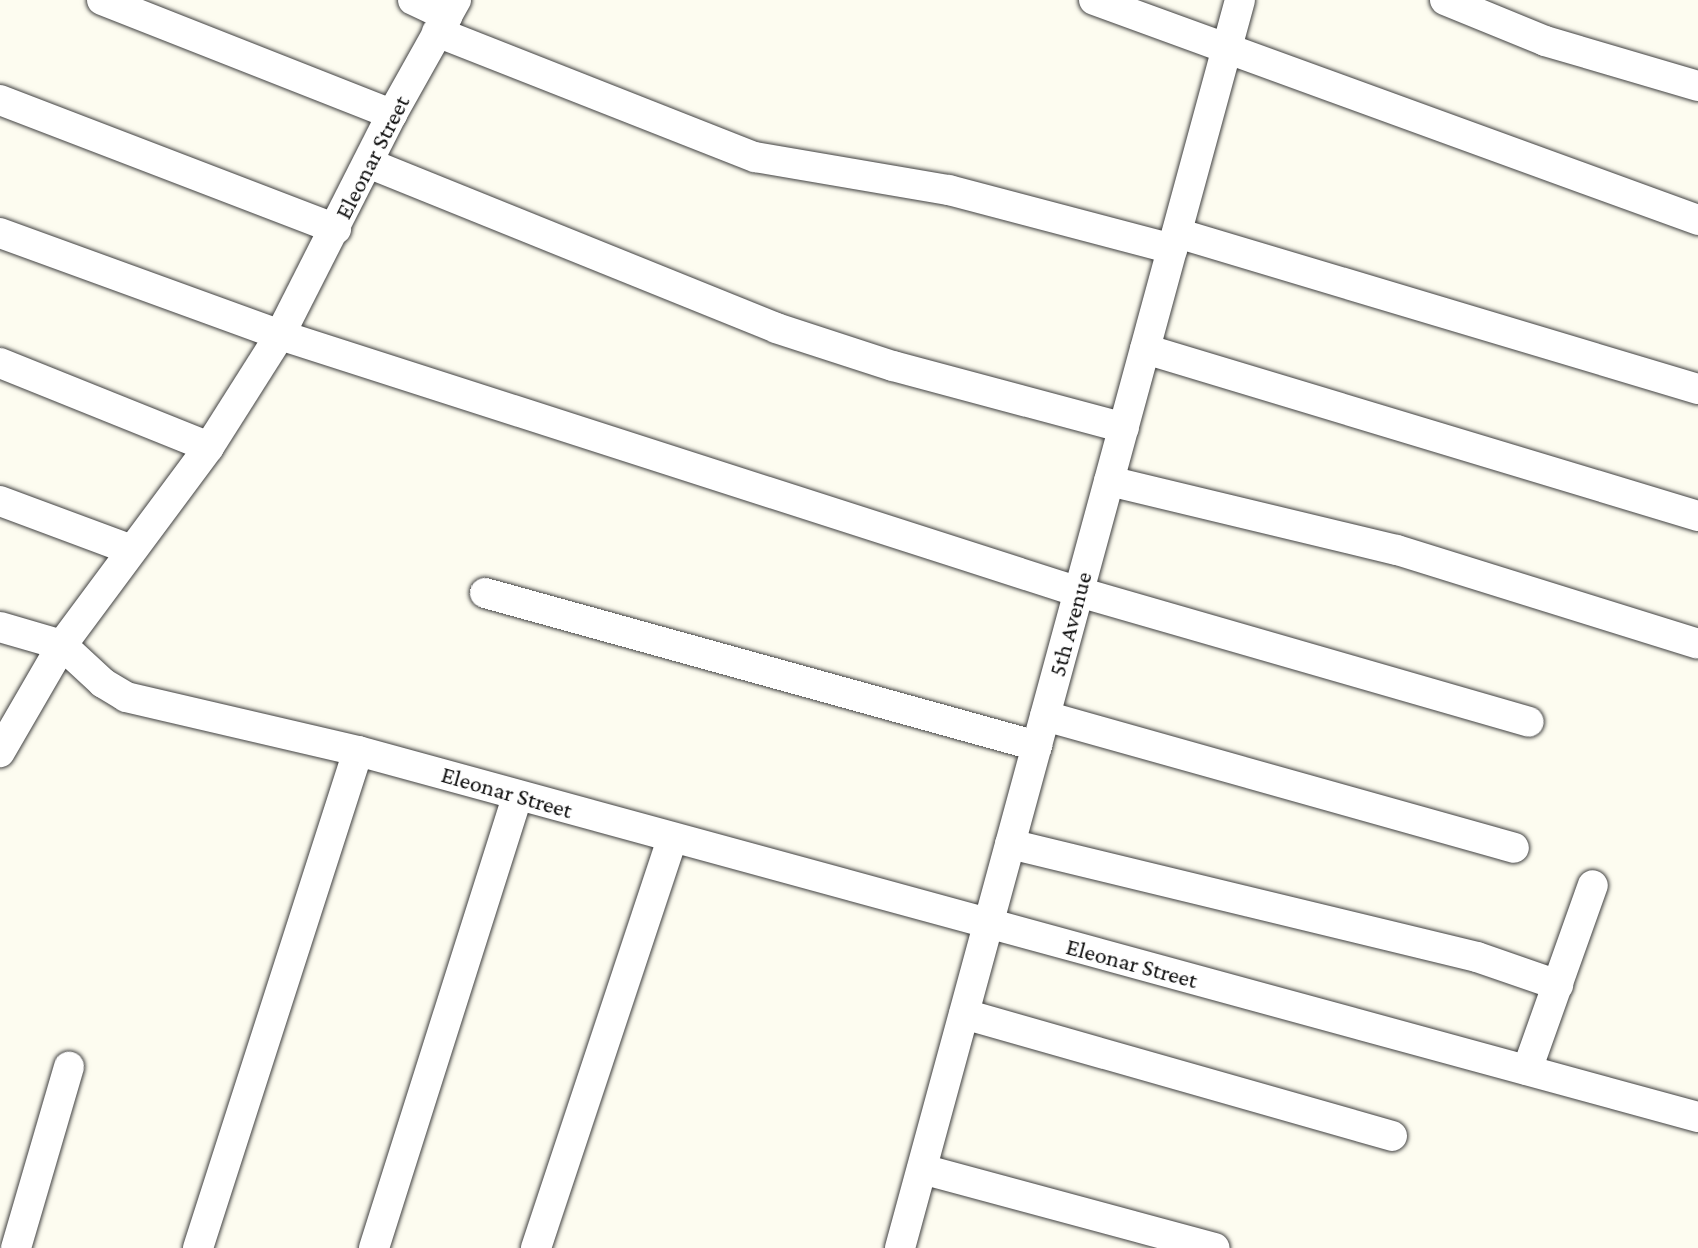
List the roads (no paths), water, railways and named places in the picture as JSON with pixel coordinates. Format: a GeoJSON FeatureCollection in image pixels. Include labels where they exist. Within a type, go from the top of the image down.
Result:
{"type":"FeatureCollection","features":[{"type":"Feature","properties":{"kind":"street"},"geometry":{"type":"LineString","coordinates":[[102,0],[156,8],[392,114]]}},
{"type":"Feature","properties":{"kind":"street"},"geometry":{"type":"LineString","coordinates":[[413,0],[755,157],[949,190],[1174,241],[1698,389]]}},
{"type":"Feature","properties":{"kind":"street"},"geometry":{"type":"LineString","coordinates":[[1094,0],[1698,220]]}},
{"type":"Feature","properties":{"kind":"street","name":"5th Avenue"},"geometry":{"type":"LineString","coordinates":[[900,1248],[1240,0]]}},
{"type":"Feature","properties":{"kind":"street"},"geometry":{"type":"LineString","coordinates":[[1445,0],[1545,41],[1698,86]]}},
{"type":"Feature","properties":{"kind":"street","name":"Eleonar Street"},"geometry":{"type":"LineString","coordinates":[[447,16],[392,114],[280,335],[209,447],[129,549],[62,645],[126,697],[358,751],[1698,1117]]}},
{"type":"Feature","properties":{"kind":"street"},"geometry":{"type":"LineString","coordinates":[[0,100],[336,229]]}},
{"type":"Feature","properties":{"kind":"street"},"geometry":{"type":"LineString","coordinates":[[368,163],[776,328],[893,366],[1124,428]]}},
{"type":"Feature","properties":{"kind":"street"},"geometry":{"type":"LineString","coordinates":[[0,233],[280,335],[1079,592],[1529,722]]}},
{"type":"Feature","properties":{"kind":"street"},"geometry":{"type":"LineString","coordinates":[[1145,349],[1698,516]]}},
{"type":"Feature","properties":{"kind":"street"},"geometry":{"type":"LineString","coordinates":[[0,363],[209,447]]}},
{"type":"Feature","properties":{"kind":"street"},"geometry":{"type":"LineString","coordinates":[[1109,481],[1397,550],[1698,644]]}},
{"type":"Feature","properties":{"kind":"street"},"geometry":{"type":"LineString","coordinates":[[0,501],[129,549]]}},
{"type":"Feature","properties":{"kind":"street"},"geometry":{"type":"LineString","coordinates":[[485,593],[1037,746]]}},
{"type":"Feature","properties":{"kind":"street"},"geometry":{"type":"LineString","coordinates":[[0,627],[62,645],[0,751]]}},
{"type":"Feature","properties":{"kind":"street"},"geometry":{"type":"LineString","coordinates":[[1045,716],[1514,848]]}},
{"type":"Feature","properties":{"kind":"street"},"geometry":{"type":"LineString","coordinates":[[198,1248],[358,751]]}},
{"type":"Feature","properties":{"kind":"street"},"geometry":{"type":"LineString","coordinates":[[374,1248],[518,795]]}},
{"type":"Feature","properties":{"kind":"street"},"geometry":{"type":"LineString","coordinates":[[536,1248],[672,839]]}},
{"type":"Feature","properties":{"kind":"street"},"geometry":{"type":"LineString","coordinates":[[1010,844],[1477,957],[1558,985]]}},
{"type":"Feature","properties":{"kind":"street"},"geometry":{"type":"LineString","coordinates":[[1527,1070],[1593,885]]}},
{"type":"Feature","properties":{"kind":"street"},"geometry":{"type":"LineString","coordinates":[[964,1014],[1392,1136]]}},
{"type":"Feature","properties":{"kind":"street"},"geometry":{"type":"LineString","coordinates":[[16,1248],[69,1067]]}},
{"type":"Feature","properties":{"kind":"street"},"geometry":{"type":"LineString","coordinates":[[922,1169],[1215,1248]]}}]}
